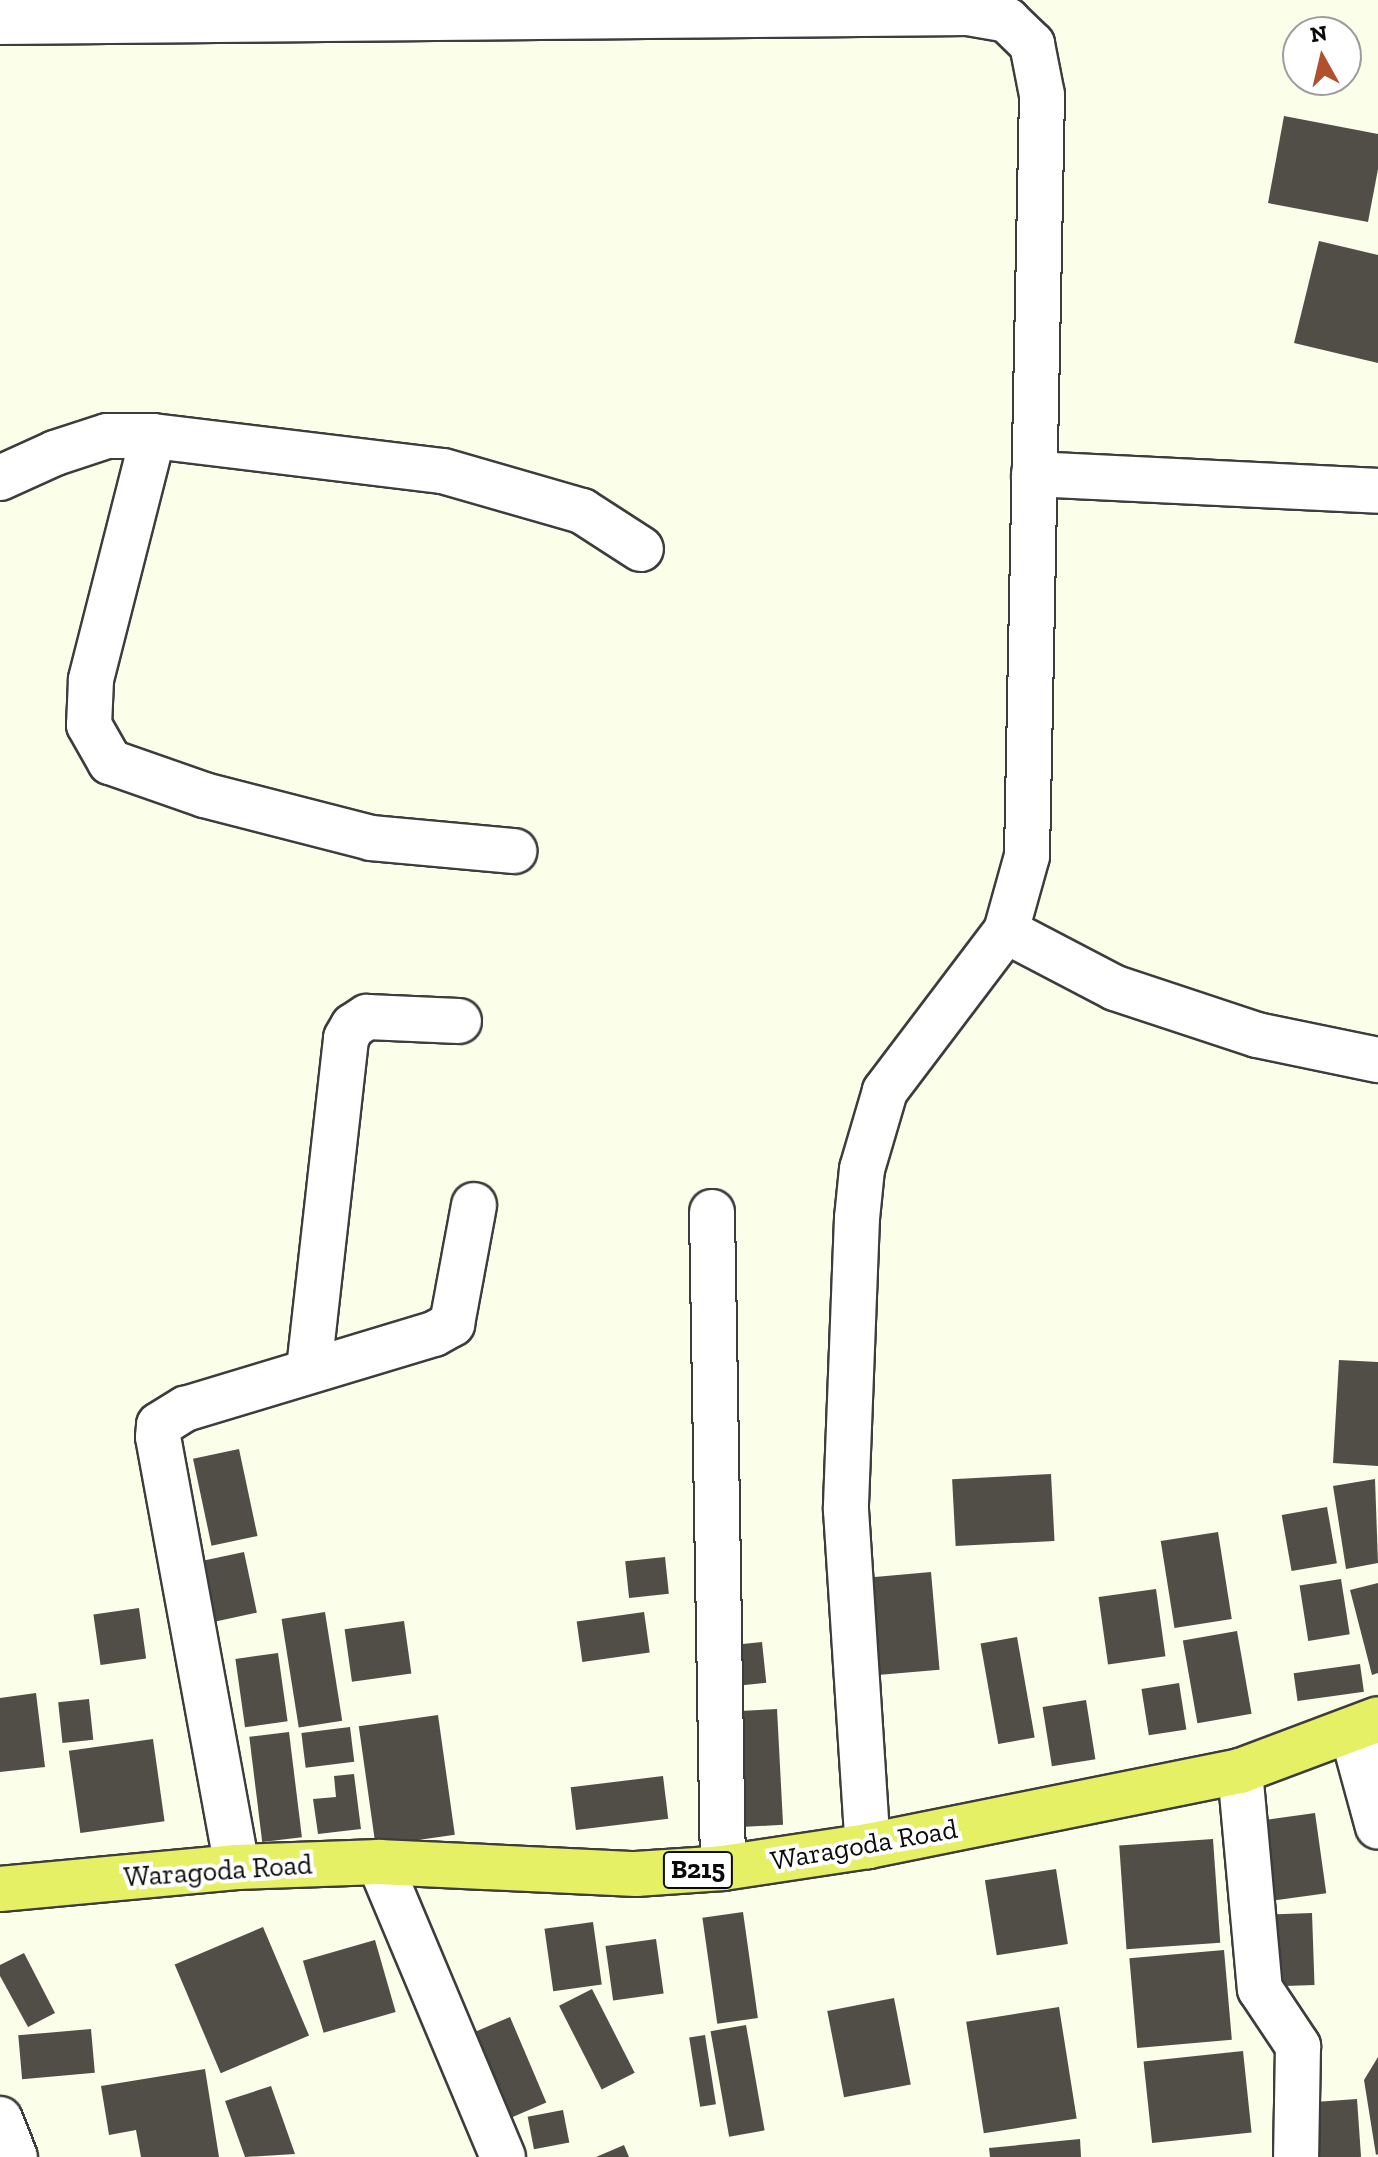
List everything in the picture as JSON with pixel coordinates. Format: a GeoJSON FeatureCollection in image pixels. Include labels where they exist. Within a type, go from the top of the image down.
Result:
{"type":"FeatureCollection","features":[{"type":"Feature","properties":{"kind":"main road","name":"Waragoda Road"},"geometry":{"type":"LineString","coordinates":[[0,1889],[237,1867],[379,1862],[636,1874],[723,1868],[868,1846],[1240,1771],[1365,1726]]}},
{"type":"Feature","properties":{"kind":"street"},"geometry":{"type":"LineString","coordinates":[[0,22],[968,13],[1007,20],[1032,44],[1042,95],[1027,856],[1006,931],[885,1091],[862,1169],[846,1510],[868,1846]]}},
{"type":"Feature","properties":{"kind":"street"},"geometry":{"type":"LineString","coordinates":[[0,478],[55,453],[107,436],[153,436],[443,471],[582,511],[641,549]]}},
{"type":"Feature","properties":{"kind":"street"},"geometry":{"type":"LineString","coordinates":[[153,436],[91,680],[89,725],[110,762],[204,795],[371,838],[514,851]]}},
{"type":"Feature","properties":{"kind":"street"},"geometry":{"type":"LineString","coordinates":[[1034,474],[1378,491]]}},
{"type":"Feature","properties":{"kind":"street"},"geometry":{"type":"LineString","coordinates":[[1006,931],[1115,988],[1257,1035],[1378,1060]]}},
{"type":"Feature","properties":{"kind":"street"},"geometry":{"type":"LineString","coordinates":[[309,1369],[346,1038],[353,1026],[367,1017],[459,1021]]}},
{"type":"Feature","properties":{"kind":"street"},"geometry":{"type":"LineString","coordinates":[[237,1867],[158,1437],[159,1425],[185,1409],[309,1369],[434,1334],[452,1324],[474,1205]]}},
{"type":"Feature","properties":{"kind":"street"},"geometry":{"type":"LineString","coordinates":[[712,1212],[723,1868]]}},
{"type":"Feature","properties":{"kind":"street"},"geometry":{"type":"LineString","coordinates":[[1365,1726],[1378,1827]]}},
{"type":"Feature","properties":{"kind":"street"},"geometry":{"type":"LineString","coordinates":[[1240,1771],[1260,1989],[1298,2046],[1296,2157]]}},
{"type":"Feature","properties":{"kind":"street"},"geometry":{"type":"LineString","coordinates":[[379,1862],[503,2157]]}},
{"type":"Feature","properties":{"kind":"street"},"geometry":{"type":"LineString","coordinates":[[0,2119],[15,2157]]}},
{"type":"Feature","properties":{"kind":"building"},"geometry":{"type":"Polygon","coordinates":[[[1284,116],[1378,134],[1378,169],[1368,222],[1268,203],[1284,116]]]}},
{"type":"Feature","properties":{"kind":"building"},"geometry":{"type":"Polygon","coordinates":[[[1319,241],[1378,255],[1378,363],[1294,343],[1319,241]]]}},
{"type":"Feature","properties":{"kind":"building"},"geometry":{"type":"Polygon","coordinates":[[[1339,1360],[1378,1362],[1378,1466],[1333,1463],[1339,1360]]]}},
{"type":"Feature","properties":{"kind":"building"},"geometry":{"type":"Polygon","coordinates":[[[239,1449],[258,1536],[212,1546],[193,1459],[239,1449]]]}},
{"type":"Feature","properties":{"kind":"building"},"geometry":{"type":"Polygon","coordinates":[[[1051,1474],[1055,1541],[956,1546],[952,1479],[1051,1474]]]}},
{"type":"Feature","properties":{"kind":"building"},"geometry":{"type":"Polygon","coordinates":[[[1375,1479],[1378,1563],[1346,1569],[1333,1486],[1375,1479]]]}},
{"type":"Feature","properties":{"kind":"building"},"geometry":{"type":"Polygon","coordinates":[[[1327,1507],[1337,1563],[1292,1571],[1282,1515],[1327,1507]]]}},
{"type":"Feature","properties":{"kind":"building"},"geometry":{"type":"Polygon","coordinates":[[[1218,1532],[1232,1619],[1174,1628],[1161,1541],[1218,1532]]]}},
{"type":"Feature","properties":{"kind":"building"},"geometry":{"type":"Polygon","coordinates":[[[244,1552],[257,1613],[211,1622],[198,1562],[244,1552]]]}},
{"type":"Feature","properties":{"kind":"building"},"geometry":{"type":"Polygon","coordinates":[[[665,1557],[669,1594],[629,1598],[625,1561],[665,1557]]]}},
{"type":"Feature","properties":{"kind":"building"},"geometry":{"type":"Polygon","coordinates":[[[931,1572],[940,1670],[878,1675],[869,1577],[931,1572]]]}},
{"type":"Feature","properties":{"kind":"building"},"geometry":{"type":"Polygon","coordinates":[[[1341,1579],[1350,1634],[1308,1641],[1300,1586],[1341,1579]]]}},
{"type":"Feature","properties":{"kind":"building"},"geometry":{"type":"Polygon","coordinates":[[[1378,1583],[1378,1673],[1372,1675],[1350,1590],[1378,1583]]]}},
{"type":"Feature","properties":{"kind":"building"},"geometry":{"type":"Polygon","coordinates":[[[1156,1589],[1165,1656],[1108,1664],[1099,1597],[1156,1589]]]}},
{"type":"Feature","properties":{"kind":"building"},"geometry":{"type":"Polygon","coordinates":[[[139,1608],[146,1659],[101,1665],[93,1614],[139,1608]]]}},
{"type":"Feature","properties":{"kind":"building"},"geometry":{"type":"Polygon","coordinates":[[[325,1612],[342,1721],[299,1728],[282,1619],[325,1612]]]}},
{"type":"Feature","properties":{"kind":"building"},"geometry":{"type":"Polygon","coordinates":[[[644,1612],[650,1653],[582,1662],[577,1621],[644,1612]]]}},
{"type":"Feature","properties":{"kind":"building"},"geometry":{"type":"Polygon","coordinates":[[[404,1621],[411,1673],[352,1682],[345,1629],[404,1621]]]}},
{"type":"Feature","properties":{"kind":"building"},"geometry":{"type":"Polygon","coordinates":[[[1237,1631],[1252,1714],[1197,1723],[1183,1641],[1237,1631]]]}},
{"type":"Feature","properties":{"kind":"building"},"geometry":{"type":"Polygon","coordinates":[[[1017,1637],[1035,1737],[998,1744],[981,1643],[1017,1637]]]}},
{"type":"Feature","properties":{"kind":"building"},"geometry":{"type":"Polygon","coordinates":[[[762,1642],[766,1683],[737,1686],[733,1645],[762,1642]]]}},
{"type":"Feature","properties":{"kind":"building"},"geometry":{"type":"Polygon","coordinates":[[[278,1653],[288,1721],[245,1727],[235,1659],[278,1653]]]}},
{"type":"Feature","properties":{"kind":"building"},"geometry":{"type":"Polygon","coordinates":[[[1360,1664],[1364,1692],[1298,1701],[1294,1673],[1360,1664]]]}},
{"type":"Feature","properties":{"kind":"building"},"geometry":{"type":"Polygon","coordinates":[[[1179,1683],[1186,1729],[1149,1735],[1141,1689],[1179,1683]]]}},
{"type":"Feature","properties":{"kind":"building"},"geometry":{"type":"Polygon","coordinates":[[[36,1693],[45,1767],[0,1772],[0,1698],[36,1693]]]}},
{"type":"Feature","properties":{"kind":"building"},"geometry":{"type":"Polygon","coordinates":[[[89,1699],[93,1740],[62,1743],[58,1702],[89,1699]]]}},
{"type":"Feature","properties":{"kind":"building"},"geometry":{"type":"Polygon","coordinates":[[[1086,1700],[1095,1759],[1052,1766],[1043,1707],[1086,1700]]]}},
{"type":"Feature","properties":{"kind":"building"},"geometry":{"type":"Polygon","coordinates":[[[777,1709],[783,1825],[736,1827],[730,1711],[777,1709]]]}},
{"type":"Feature","properties":{"kind":"building"},"geometry":{"type":"Polygon","coordinates":[[[438,1715],[455,1835],[376,1846],[359,1726],[438,1715]]]}},
{"type":"Feature","properties":{"kind":"building"},"geometry":{"type":"Polygon","coordinates":[[[350,1727],[354,1762],[306,1768],[301,1733],[350,1727]]]}},
{"type":"Feature","properties":{"kind":"building"},"geometry":{"type":"Polygon","coordinates":[[[289,1732],[302,1837],[262,1842],[249,1737],[289,1732]]]}},
{"type":"Feature","properties":{"kind":"building"},"geometry":{"type":"Polygon","coordinates":[[[153,1739],[165,1821],[80,1833],[69,1751],[153,1739]]]}},
{"type":"Feature","properties":{"kind":"building"},"geometry":{"type":"Polygon","coordinates":[[[354,1774],[361,1829],[318,1834],[313,1799],[336,1797],[334,1776],[354,1774]]]}},
{"type":"Feature","properties":{"kind":"building"},"geometry":{"type":"Polygon","coordinates":[[[663,1776],[668,1819],[576,1830],[571,1787],[663,1776]]]}},
{"type":"Feature","properties":{"kind":"building"},"geometry":{"type":"Polygon","coordinates":[[[1315,1813],[1326,1893],[1268,1901],[1257,1821],[1315,1813]]]}},
{"type":"Feature","properties":{"kind":"building"},"geometry":{"type":"Polygon","coordinates":[[[1213,1839],[1220,1943],[1126,1949],[1119,1846],[1213,1839]]]}},
{"type":"Feature","properties":{"kind":"building"},"geometry":{"type":"Polygon","coordinates":[[[1056,1869],[1068,1944],[997,1955],[985,1880],[1056,1869]]]}},
{"type":"Feature","properties":{"kind":"building"},"geometry":{"type":"Polygon","coordinates":[[[743,1912],[758,2018],[717,2024],[702,1918],[743,1912]]]}},
{"type":"Feature","properties":{"kind":"building"},"geometry":{"type":"Polygon","coordinates":[[[1312,1913],[1315,1985],[1266,1987],[1263,1915],[1312,1913]]]}},
{"type":"Feature","properties":{"kind":"building"},"geometry":{"type":"Polygon","coordinates":[[[593,1922],[602,1984],[553,1991],[544,1929],[593,1922]]]}},
{"type":"Feature","properties":{"kind":"building"},"geometry":{"type":"Polygon","coordinates":[[[263,1927],[309,2036],[221,2073],[175,1965],[263,1927]]]}},
{"type":"Feature","properties":{"kind":"building"},"geometry":{"type":"Polygon","coordinates":[[[656,1939],[664,1993],[613,2001],[605,1946],[656,1939]]]}},
{"type":"Feature","properties":{"kind":"building"},"geometry":{"type":"Polygon","coordinates":[[[375,1940],[396,2012],[324,2033],[303,1961],[375,1940]]]}},
{"type":"Feature","properties":{"kind":"building"},"geometry":{"type":"Polygon","coordinates":[[[1224,1950],[1232,2040],[1137,2048],[1129,1958],[1224,1950]]]}},
{"type":"Feature","properties":{"kind":"building"},"geometry":{"type":"Polygon","coordinates":[[[24,1953],[55,2013],[28,2027],[0,1976],[0,1965],[24,1953]]]}},
{"type":"Feature","properties":{"kind":"building"},"geometry":{"type":"Polygon","coordinates":[[[592,1989],[635,2073],[602,2090],[559,2006],[592,1989]]]}},
{"type":"Feature","properties":{"kind":"building"},"geometry":{"type":"Polygon","coordinates":[[[894,1998],[911,2084],[844,2097],[827,2011],[894,1998]]]}},
{"type":"Feature","properties":{"kind":"building"},"geometry":{"type":"Polygon","coordinates":[[[1059,2007],[1077,2119],[984,2133],[966,2022],[1059,2007]]]}},
{"type":"Feature","properties":{"kind":"building"},"geometry":{"type":"Polygon","coordinates":[[[510,2017],[546,2103],[505,2120],[469,2035],[510,2017]]]}},
{"type":"Feature","properties":{"kind":"building"},"geometry":{"type":"Polygon","coordinates":[[[746,2025],[765,2130],[729,2137],[711,2031],[746,2025]]]}},
{"type":"Feature","properties":{"kind":"building"},"geometry":{"type":"Polygon","coordinates":[[[91,2029],[95,2073],[22,2079],[18,2035],[91,2029]]]}},
{"type":"Feature","properties":{"kind":"building"},"geometry":{"type":"Polygon","coordinates":[[[705,2035],[716,2104],[700,2107],[689,2038],[705,2035]]]}},
{"type":"Feature","properties":{"kind":"building"},"geometry":{"type":"Polygon","coordinates":[[[1243,2051],[1252,2133],[1152,2143],[1144,2061],[1243,2051]]]}},
{"type":"Feature","properties":{"kind":"building"},"geometry":{"type":"Polygon","coordinates":[[[1378,2057],[1378,2154],[1376,2155],[1364,2080],[1378,2057]]]}},
{"type":"Feature","properties":{"kind":"building"},"geometry":{"type":"Polygon","coordinates":[[[205,2069],[219,2157],[141,2157],[136,2130],[109,2135],[101,2086],[205,2069]]]}},
{"type":"Feature","properties":{"kind":"building"},"geometry":{"type":"Polygon","coordinates":[[[271,2086],[295,2154],[245,2157],[225,2101],[271,2086]]]}},
{"type":"Feature","properties":{"kind":"building"},"geometry":{"type":"Polygon","coordinates":[[[1357,2099],[1361,2157],[1315,2157],[1311,2102],[1357,2099]]]}},
{"type":"Feature","properties":{"kind":"building"},"geometry":{"type":"Polygon","coordinates":[[[563,2110],[569,2142],[534,2149],[528,2117],[563,2110]]]}},
{"type":"Feature","properties":{"kind":"building"},"geometry":{"type":"Polygon","coordinates":[[[1080,2139],[1081,2157],[990,2157],[989,2148],[1080,2139]]]}},
{"type":"Feature","properties":{"kind":"building"},"geometry":{"type":"Polygon","coordinates":[[[624,2145],[629,2157],[596,2157],[624,2145]]]}}]}
